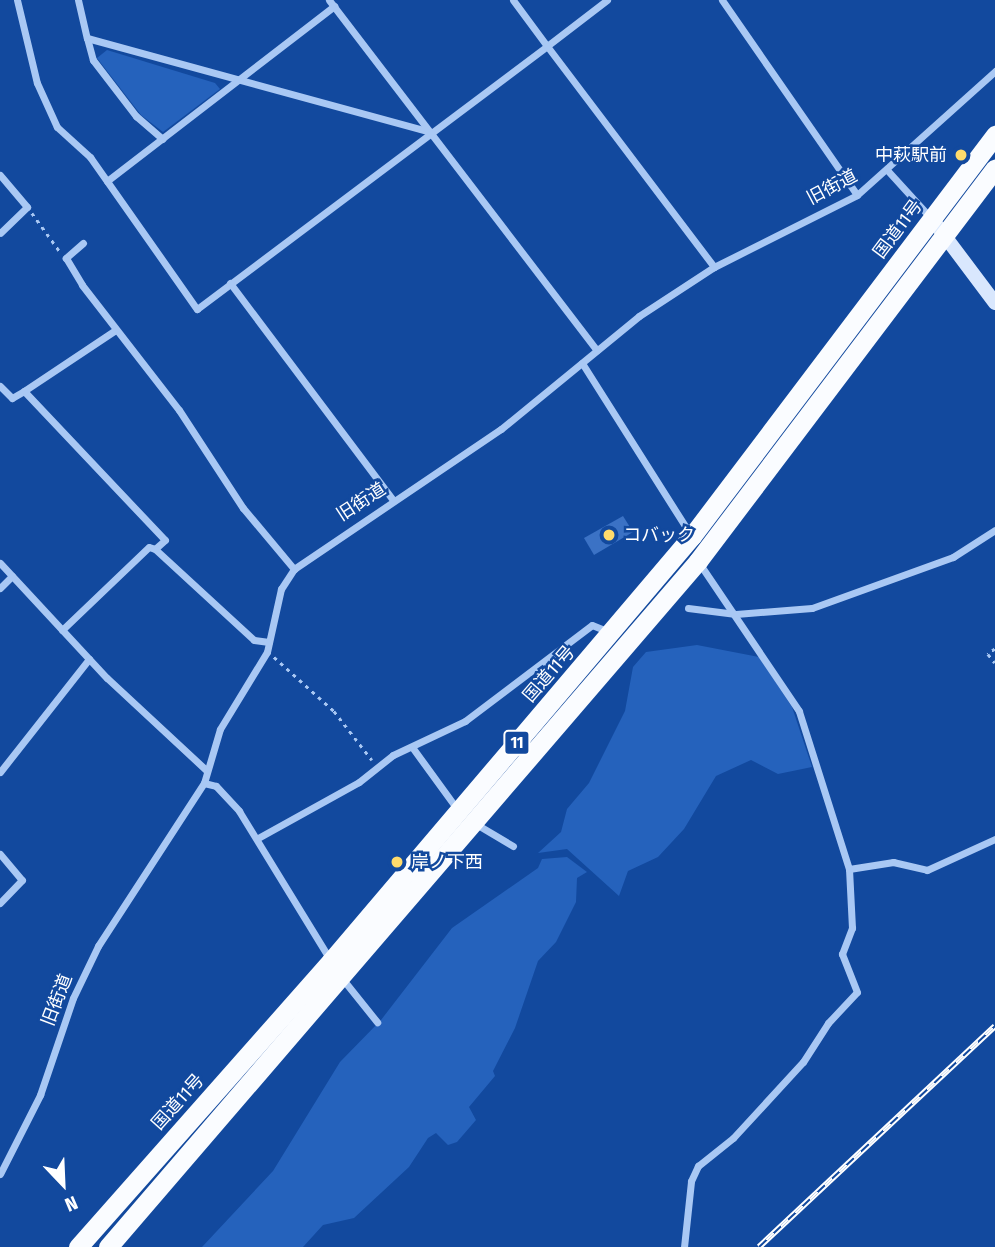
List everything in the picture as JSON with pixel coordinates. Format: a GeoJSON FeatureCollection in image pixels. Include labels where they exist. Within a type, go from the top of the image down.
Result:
{"type":"FeatureCollection","features":[{"type":"Feature","properties":{"kind":"highway","name":"国道11号"},"geometry":{"type":"LineString","coordinates":[[108,1247],[336,969],[459,811],[611,635],[692,536],[995,135]]}},
{"type":"Feature","properties":{"kind":"highway","name":"国道11号"},"geometry":{"type":"LineString","coordinates":[[78,1247],[336,969],[477,824],[698,561],[995,169]]}},
{"type":"Feature","properties":{"kind":"main road"},"geometry":{"type":"LineString","coordinates":[[932,219],[943,238],[995,303]]}},
{"type":"Feature","properties":{"kind":"street"},"geometry":{"type":"LineString","coordinates":[[18,0],[37,83],[57,127],[107,181],[197,309],[607,0]]}},
{"type":"Feature","properties":{"kind":"street"},"geometry":{"type":"LineString","coordinates":[[78,0],[93,60],[136,116],[162,139]]}},
{"type":"Feature","properties":{"kind":"street"},"geometry":{"type":"LineString","coordinates":[[513,0],[714,267]]}},
{"type":"Feature","properties":{"kind":"street"},"geometry":{"type":"LineString","coordinates":[[722,0],[856,195]]}},
{"type":"Feature","properties":{"kind":"street"},"geometry":{"type":"LineString","coordinates":[[107,181],[245,78],[331,3],[597,350]]}},
{"type":"Feature","properties":{"kind":"street"},"geometry":{"type":"LineString","coordinates":[[87,38],[245,78],[430,132]]}},
{"type":"Feature","properties":{"kind":"street","name":"旧街道"},"geometry":{"type":"LineString","coordinates":[[0,1174],[40,1095],[73,998],[98,946],[204,783],[220,729],[267,652],[281,589],[294,569],[501,429],[597,350],[714,267],[856,195],[888,171],[995,71]]}},
{"type":"Feature","properties":{"kind":"street"},"geometry":{"type":"LineString","coordinates":[[888,171],[932,219]]}},
{"type":"Feature","properties":{"kind":"street"},"geometry":{"type":"LineString","coordinates":[[0,175],[27,207],[0,233]]}},
{"type":"Feature","properties":{"kind":"street"},"geometry":{"type":"LineString","coordinates":[[83,243],[66,258],[114,331],[179,410],[243,508],[294,569]]}},
{"type":"Feature","properties":{"kind":"street"},"geometry":{"type":"LineString","coordinates":[[230,284],[393,500]]}},
{"type":"Feature","properties":{"kind":"street"},"geometry":{"type":"LineString","coordinates":[[0,386],[12,398],[114,331]]}},
{"type":"Feature","properties":{"kind":"street"},"geometry":{"type":"LineString","coordinates":[[582,363],[658,492],[692,536],[698,561],[799,711],[849,869],[852,928],[842,954],[857,992],[828,1023],[803,1062],[733,1138],[698,1166],[691,1181],[684,1247]]}},
{"type":"Feature","properties":{"kind":"street"},"geometry":{"type":"LineString","coordinates":[[24,391],[164,540],[155,550]]}},
{"type":"Feature","properties":{"kind":"street"},"geometry":{"type":"LineString","coordinates":[[688,608],[736,614],[812,608],[953,557],[995,530]]}},
{"type":"Feature","properties":{"kind":"street"},"geometry":{"type":"LineString","coordinates":[[62,630],[149,547],[254,640],[269,642]]}},
{"type":"Feature","properties":{"kind":"street"},"geometry":{"type":"LineString","coordinates":[[0,563],[89,659],[206,770]]}},
{"type":"Feature","properties":{"kind":"street"},"geometry":{"type":"LineString","coordinates":[[0,588],[12,576]]}},
{"type":"Feature","properties":{"kind":"street"},"geometry":{"type":"LineString","coordinates":[[258,838],[359,782],[377,766],[465,721],[592,625],[611,635]]}},
{"type":"Feature","properties":{"kind":"street"},"geometry":{"type":"LineString","coordinates":[[0,772],[89,659]]}},
{"type":"Feature","properties":{"kind":"street"},"geometry":{"type":"LineString","coordinates":[[412,747],[459,811]]}},
{"type":"Feature","properties":{"kind":"street"},"geometry":{"type":"LineString","coordinates":[[204,783],[216,786],[258,838],[262,854],[336,969],[377,1022]]}},
{"type":"Feature","properties":{"kind":"street"},"geometry":{"type":"LineString","coordinates":[[477,824],[513,846]]}},
{"type":"Feature","properties":{"kind":"street"},"geometry":{"type":"LineString","coordinates":[[849,869],[893,862],[927,870],[995,839]]}},
{"type":"Feature","properties":{"kind":"street"},"geometry":{"type":"LineString","coordinates":[[0,855],[22,880],[0,903]]}},
{"type":"Feature","properties":{"kind":"path"},"geometry":{"type":"LineString","coordinates":[[27,207],[66,258]]}},
{"type":"Feature","properties":{"kind":"path"},"geometry":{"type":"LineString","coordinates":[[995,649],[988,654],[995,663]]}},
{"type":"Feature","properties":{"kind":"path"},"geometry":{"type":"LineString","coordinates":[[267,652],[334,711],[377,766]]}},
{"type":"Feature","properties":{"kind":"shaded area"},"geometry":{"type":"Polygon","coordinates":[[[107,50],[215,83],[220,89],[163,132],[141,115],[97,58],[107,50]]]}},
{"type":"Feature","properties":{"kind":"shaded area"},"geometry":{"type":"Polygon","coordinates":[[[697,645],[759,657],[792,707],[812,767],[778,774],[751,760],[716,776],[684,829],[658,857],[628,871],[619,896],[567,849],[538,853],[561,832],[567,809],[589,783],[625,711],[633,667],[646,652],[697,645]]]}},
{"type":"Feature","properties":{"kind":"shaded area"},"geometry":{"type":"Polygon","coordinates":[[[567,857],[587,872],[577,878],[576,902],[556,942],[538,961],[515,1028],[493,1071],[495,1076],[469,1107],[476,1120],[457,1142],[448,1145],[436,1133],[428,1138],[409,1167],[354,1218],[323,1225],[303,1247],[202,1247],[273,1171],[340,1062],[381,1020],[452,928],[538,868],[542,859],[567,857]]]}},
{"type":"Feature","properties":{"kind":"building","name":"コバック"},"geometry":{"type":"Polygon","coordinates":[[[623,516],[633,532],[594,555],[584,538],[623,516]]]}},
{"type":"Feature","properties":{"kind":"railway"},"geometry":{"type":"LineString","coordinates":[[759,1247],[995,1026]]}},
{"type":"Feature","properties":{"kind":"place","name":"中萩駅前"},"geometry":{"type":"Point","coordinates":[961,155]}},
{"type":"Feature","properties":{"kind":"place","name":"コバック"},"geometry":{"type":"Point","coordinates":[609,535]}},
{"type":"Feature","properties":{"kind":"place","name":"岸ノ下西"},"geometry":{"type":"Point","coordinates":[397,862]}}]}
